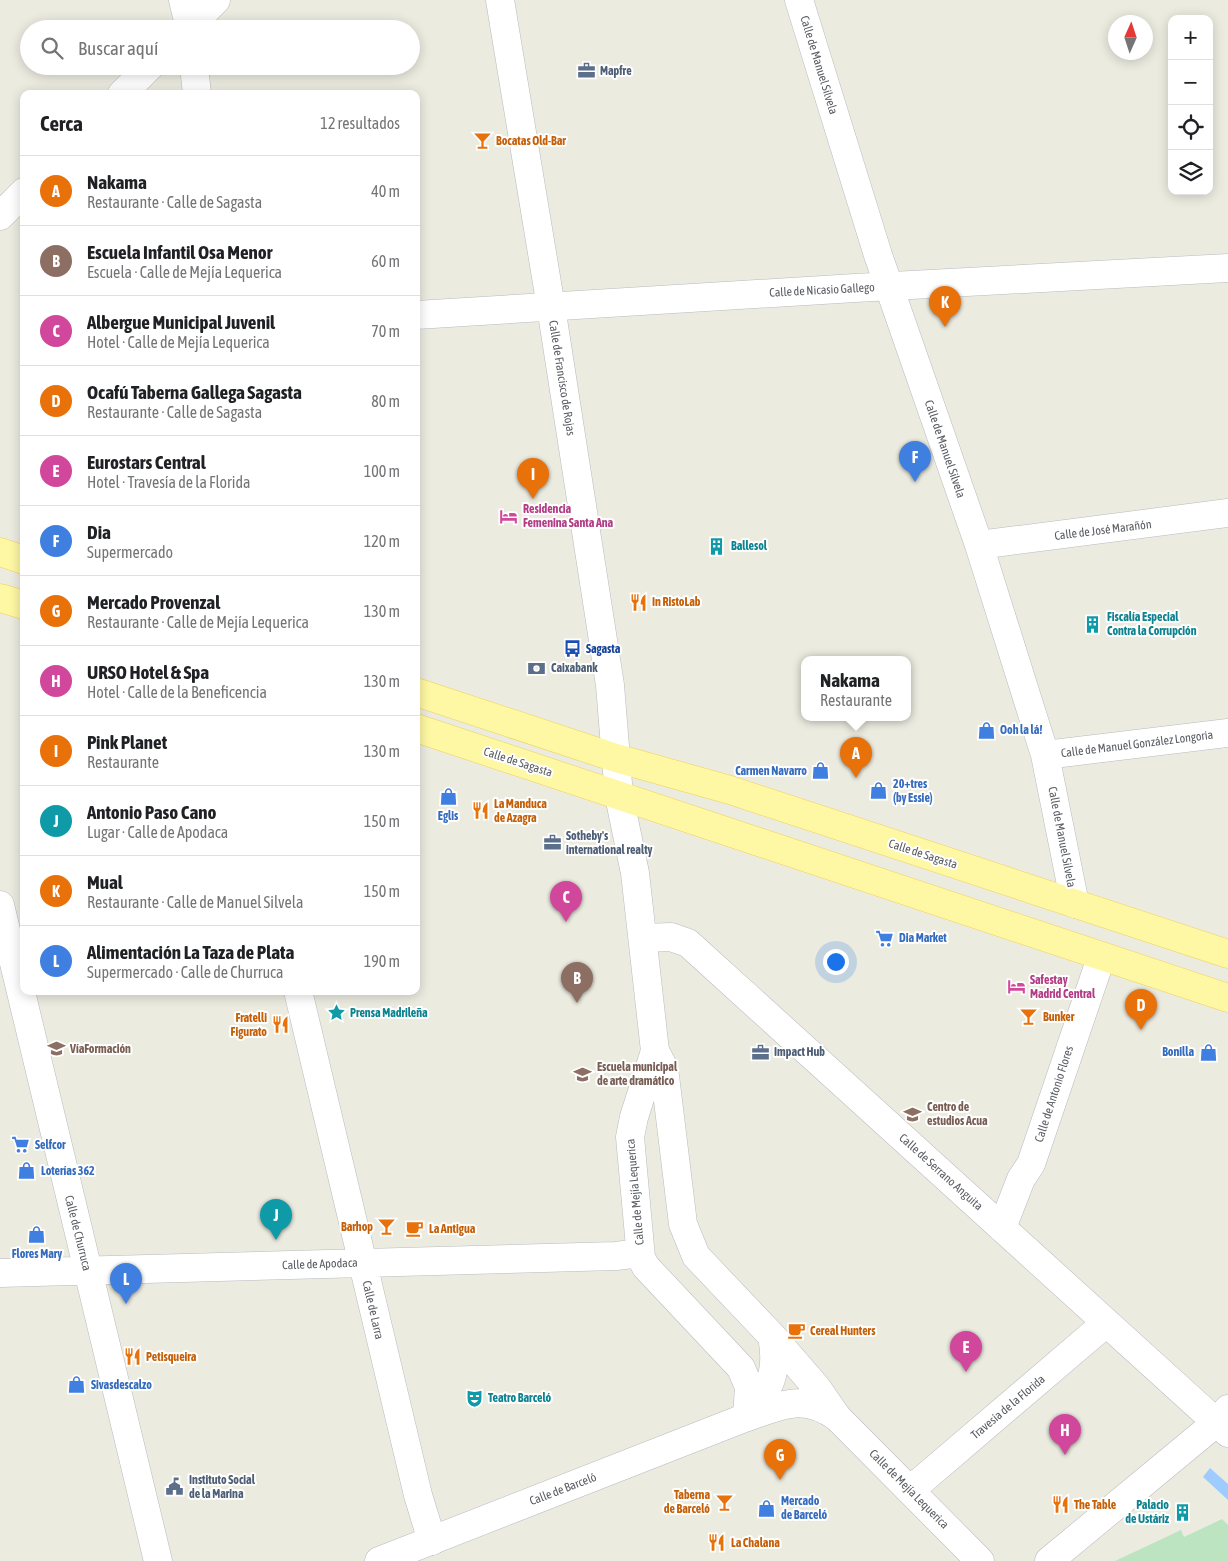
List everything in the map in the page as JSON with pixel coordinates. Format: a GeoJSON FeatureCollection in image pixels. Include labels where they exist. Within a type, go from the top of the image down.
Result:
{"type":"FeatureCollection","features":[{"type":"Feature","properties":{"kind":"main road"},"geometry":{"type":"LineString","coordinates":[[0,552],[20,559]]}},
{"type":"Feature","properties":{"kind":"main road"},"geometry":{"type":"LineString","coordinates":[[0,598],[20,604]]}},
{"type":"Feature","properties":{"kind":"main road","name":"Calle de Sagasta"},"geometry":{"type":"LineString","coordinates":[[420,693],[616,758],[730,790],[1228,954]]}},
{"type":"Feature","properties":{"kind":"main road","name":"Calle de Sagasta"},"geometry":{"type":"LineString","coordinates":[[420,729],[1101,958],[1228,998]]}},
{"type":"Feature","properties":{"kind":"street"},"geometry":{"type":"LineString","coordinates":[[183,0],[187,20]]}},
{"type":"Feature","properties":{"kind":"street"},"geometry":{"type":"LineString","coordinates":[[197,20],[216,0]]}},
{"type":"Feature","properties":{"kind":"street","name":"Calle de Francisco de Rojas"},"geometry":{"type":"LineString","coordinates":[[500,0],[551,308],[608,673],[616,758]]}},
{"type":"Feature","properties":{"kind":"street","name":"Calle de Manuel Silvela"},"geometry":{"type":"LineString","coordinates":[[798,0],[878,255],[979,546],[1045,755],[1075,904]]}},
{"type":"Feature","properties":{"kind":"street"},"geometry":{"type":"LineString","coordinates":[[126,90],[141,75]]}},
{"type":"Feature","properties":{"kind":"street"},"geometry":{"type":"LineString","coordinates":[[195,75],[197,90]]}},
{"type":"Feature","properties":{"kind":"street"},"geometry":{"type":"LineString","coordinates":[[0,216],[20,196]]}},
{"type":"Feature","properties":{"kind":"street","name":"Calle de Nicasio Gallego"},"geometry":{"type":"LineString","coordinates":[[420,316],[890,286],[1228,268]]}},
{"type":"Feature","properties":{"kind":"street","name":"Calle de José Marañón"},"geometry":{"type":"LineString","coordinates":[[979,546],[1228,514]]}},
{"type":"Feature","properties":{"kind":"street","name":"Calle de Manuel González Longoria"},"geometry":{"type":"LineString","coordinates":[[1045,755],[1228,732]]}},
{"type":"Feature","properties":{"kind":"street"},"geometry":{"type":"LineString","coordinates":[[616,758],[619,796]]}},
{"type":"Feature","properties":{"kind":"street","name":"Calle de Mejía Lequerica"},"geometry":{"type":"LineString","coordinates":[[619,796],[633,857],[655,1051],[665,1076],[683,1224],[696,1256],[772,1336],[817,1388],[837,1417]]}},
{"type":"Feature","properties":{"kind":"street","name":"Calle de Churruca"},"geometry":{"type":"LineString","coordinates":[[0,905],[20,989]]}},
{"type":"Feature","properties":{"kind":"street","name":"Calle de Serrano Anguita"},"geometry":{"type":"LineString","coordinates":[[643,938],[671,936],[688,943],[1106,1323],[1224,1421]]}},
{"type":"Feature","properties":{"kind":"street","name":"Calle de Antonio Flores"},"geometry":{"type":"LineString","coordinates":[[1002,1228],[1021,1179],[1031,1164],[1101,958]]}},
{"type":"Feature","properties":{"kind":"street","name":"Calle de Churruca"},"geometry":{"type":"LineString","coordinates":[[21,995],[158,1561]]}},
{"type":"Feature","properties":{"kind":"street","name":"Calle de Larra"},"geometry":{"type":"LineString","coordinates":[[299,995],[418,1495],[432,1541]]}},
{"type":"Feature","properties":{"kind":"street","name":"Calle de Mejía Lequerica"},"geometry":{"type":"LineString","coordinates":[[655,1051],[634,1117],[630,1138],[639,1249],[646,1267],[741,1368],[749,1387],[747,1417],[782,1406],[806,1402],[824,1407],[837,1417],[980,1561]]}},
{"type":"Feature","properties":{"kind":"street","name":"Calle de Apodaca"},"geometry":{"type":"LineString","coordinates":[[0,1273],[616,1256],[632,1254],[639,1249]]}},
{"type":"Feature","properties":{"kind":"street","name":"Travesía de la Florida"},"geometry":{"type":"LineString","coordinates":[[908,1488],[921,1481],[1106,1323]]}},
{"type":"Feature","properties":{"kind":"street"},"geometry":{"type":"LineString","coordinates":[[747,1417],[759,1402],[772,1379],[776,1364],[772,1336]]}},
{"type":"Feature","properties":{"kind":"street","name":"Calle de Barceló"},"geometry":{"type":"LineString","coordinates":[[379,1561],[747,1417]]}},
{"type":"Feature","properties":{"kind":"street"},"geometry":{"type":"LineString","coordinates":[[1049,1561],[1224,1421]]}},
{"type":"Feature","properties":{"kind":"green space"},"geometry":{"type":"Polygon","coordinates":[[[1222,1519],[1228,1525],[1228,1561],[1115,1561],[1181,1530],[1184,1537],[1222,1519]]]}},
{"type":"Feature","properties":{"kind":"water"},"geometry":{"type":"Polygon","coordinates":[[[1210,1468],[1228,1484],[1228,1500],[1203,1477],[1210,1468]]]}},
{"type":"Feature","properties":{"kind":"place","name":"Mapfre"},"geometry":{"type":"Point","coordinates":[586,71]}},
{"type":"Feature","properties":{"kind":"place","name":"Bocatas Old-Bar"},"geometry":{"type":"Point","coordinates":[482,141]}},
{"type":"Feature","properties":{"kind":"place","name":"Mual"},"geometry":{"type":"Point","coordinates":[945,327]}},
{"type":"Feature","properties":{"kind":"place","name":"Dia"},"geometry":{"type":"Point","coordinates":[915,482]}},
{"type":"Feature","properties":{"kind":"place","name":"Pink Planet"},"geometry":{"type":"Point","coordinates":[533,499]}},
{"type":"Feature","properties":{"kind":"place","name":"Residencia Femenina Santa Ana"},"geometry":{"type":"Point","coordinates":[509,516]}},
{"type":"Feature","properties":{"kind":"place","name":"Ballesol"},"geometry":{"type":"Point","coordinates":[717,546]}},
{"type":"Feature","properties":{"kind":"place","name":"In RistoLab"},"geometry":{"type":"Point","coordinates":[638,602]}},
{"type":"Feature","properties":{"kind":"place","name":"Fiscalía Especial Contra la Corrupción"},"geometry":{"type":"Point","coordinates":[1093,624]}},
{"type":"Feature","properties":{"kind":"place","name":"Sagasta"},"geometry":{"type":"Point","coordinates":[572,649]}},
{"type":"Feature","properties":{"kind":"place","name":"Caixabank"},"geometry":{"type":"Point","coordinates":[537,668]}},
{"type":"Feature","properties":{"kind":"place","name":"Ooh la lá!"},"geometry":{"type":"Point","coordinates":[986,730]}},
{"type":"Feature","properties":{"kind":"place","name":"Carmen Navarro"},"geometry":{"type":"Point","coordinates":[821,771]}},
{"type":"Feature","properties":{"kind":"place","name":"Nakama"},"geometry":{"type":"Point","coordinates":[856,778]}},
{"type":"Feature","properties":{"kind":"place","name":"20+tres (by Essie)"},"geometry":{"type":"Point","coordinates":[879,791]}},
{"type":"Feature","properties":{"kind":"place","name":"Eglis"},"geometry":{"type":"Point","coordinates":[448,797]}},
{"type":"Feature","properties":{"kind":"place","name":"La Manduca de Azagra"},"geometry":{"type":"Point","coordinates":[480,811]}},
{"type":"Feature","properties":{"kind":"place","name":"Sotheby's international realty"},"geometry":{"type":"Point","coordinates":[552,843]}},
{"type":"Feature","properties":{"kind":"place","name":"Albergue Municipal Juvenil"},"geometry":{"type":"Point","coordinates":[566,922]}},
{"type":"Feature","properties":{"kind":"place","name":"Dia Market"},"geometry":{"type":"Point","coordinates":[885,938]}},
{"type":"Feature","properties":{"kind":"place","name":"Safestay Madrid Central"},"geometry":{"type":"Point","coordinates":[1016,987]}},
{"type":"Feature","properties":{"kind":"place","name":"Escuela Infantil Osa Menor"},"geometry":{"type":"Point","coordinates":[577,1003]}},
{"type":"Feature","properties":{"kind":"place","name":"Prensa Madrileña"},"geometry":{"type":"Point","coordinates":[336,1013]}},
{"type":"Feature","properties":{"kind":"place","name":"Bunker"},"geometry":{"type":"Point","coordinates":[1029,1017]}},
{"type":"Feature","properties":{"kind":"place","name":"Fratelli Figurato"},"geometry":{"type":"Point","coordinates":[281,1025]}},
{"type":"Feature","properties":{"kind":"place","name":"Ocafú Taberna Gallega Sagasta"},"geometry":{"type":"Point","coordinates":[1141,1030]}},
{"type":"Feature","properties":{"kind":"place","name":"VíaFormación"},"geometry":{"type":"Point","coordinates":[56,1049]}},
{"type":"Feature","properties":{"kind":"place","name":"Impact Hub"},"geometry":{"type":"Point","coordinates":[760,1052]}},
{"type":"Feature","properties":{"kind":"place","name":"Bonilla"},"geometry":{"type":"Point","coordinates":[1208,1052]}},
{"type":"Feature","properties":{"kind":"place","name":"Escuela municipal de arte dramático"},"geometry":{"type":"Point","coordinates":[583,1074]}},
{"type":"Feature","properties":{"kind":"place","name":"Centro de estudios Acua"},"geometry":{"type":"Point","coordinates":[913,1114]}},
{"type":"Feature","properties":{"kind":"place","name":"Selfcor"},"geometry":{"type":"Point","coordinates":[21,1145]}},
{"type":"Feature","properties":{"kind":"place","name":"Loterías 362"},"geometry":{"type":"Point","coordinates":[27,1171]}},
{"type":"Feature","properties":{"kind":"place","name":"Barhop"},"geometry":{"type":"Point","coordinates":[387,1227]}},
{"type":"Feature","properties":{"kind":"place","name":"La Antigua"},"geometry":{"type":"Point","coordinates":[415,1229]}},
{"type":"Feature","properties":{"kind":"place","name":"Flores Mary"},"geometry":{"type":"Point","coordinates":[37,1235]}},
{"type":"Feature","properties":{"kind":"place","name":"Antonio Paso Cano"},"geometry":{"type":"Point","coordinates":[276,1240]}},
{"type":"Feature","properties":{"kind":"place","name":"Alimentación La Taza de Plata"},"geometry":{"type":"Point","coordinates":[126,1304]}},
{"type":"Feature","properties":{"kind":"place","name":"Cereal Hunters"},"geometry":{"type":"Point","coordinates":[796,1331]}},
{"type":"Feature","properties":{"kind":"place","name":"Petisqueira"},"geometry":{"type":"Point","coordinates":[132,1357]}},
{"type":"Feature","properties":{"kind":"place","name":"Eurostars Central"},"geometry":{"type":"Point","coordinates":[966,1372]}},
{"type":"Feature","properties":{"kind":"place","name":"Sivasdescalzo"},"geometry":{"type":"Point","coordinates":[77,1385]}},
{"type":"Feature","properties":{"kind":"place","name":"Teatro Barceló"},"geometry":{"type":"Point","coordinates":[474,1398]}},
{"type":"Feature","properties":{"kind":"place","name":"URSO Hotel & Spa"},"geometry":{"type":"Point","coordinates":[1065,1455]}},
{"type":"Feature","properties":{"kind":"place","name":"Mercado Provenzal"},"geometry":{"type":"Point","coordinates":[780,1480]}},
{"type":"Feature","properties":{"kind":"place","name":"Instituto Social de la Marina"},"geometry":{"type":"Point","coordinates":[175,1487]}},
{"type":"Feature","properties":{"kind":"place","name":"Taberna de Barceló"},"geometry":{"type":"Point","coordinates":[724,1502]}},
{"type":"Feature","properties":{"kind":"place","name":"The Table"},"geometry":{"type":"Point","coordinates":[1060,1505]}},
{"type":"Feature","properties":{"kind":"place","name":"Mercado de Barceló"},"geometry":{"type":"Point","coordinates":[767,1508]}},
{"type":"Feature","properties":{"kind":"place","name":"Palacio de Ustáriz"},"geometry":{"type":"Point","coordinates":[1183,1512]}},
{"type":"Feature","properties":{"kind":"place","name":"La Chalana"},"geometry":{"type":"Point","coordinates":[717,1543]}}]}
